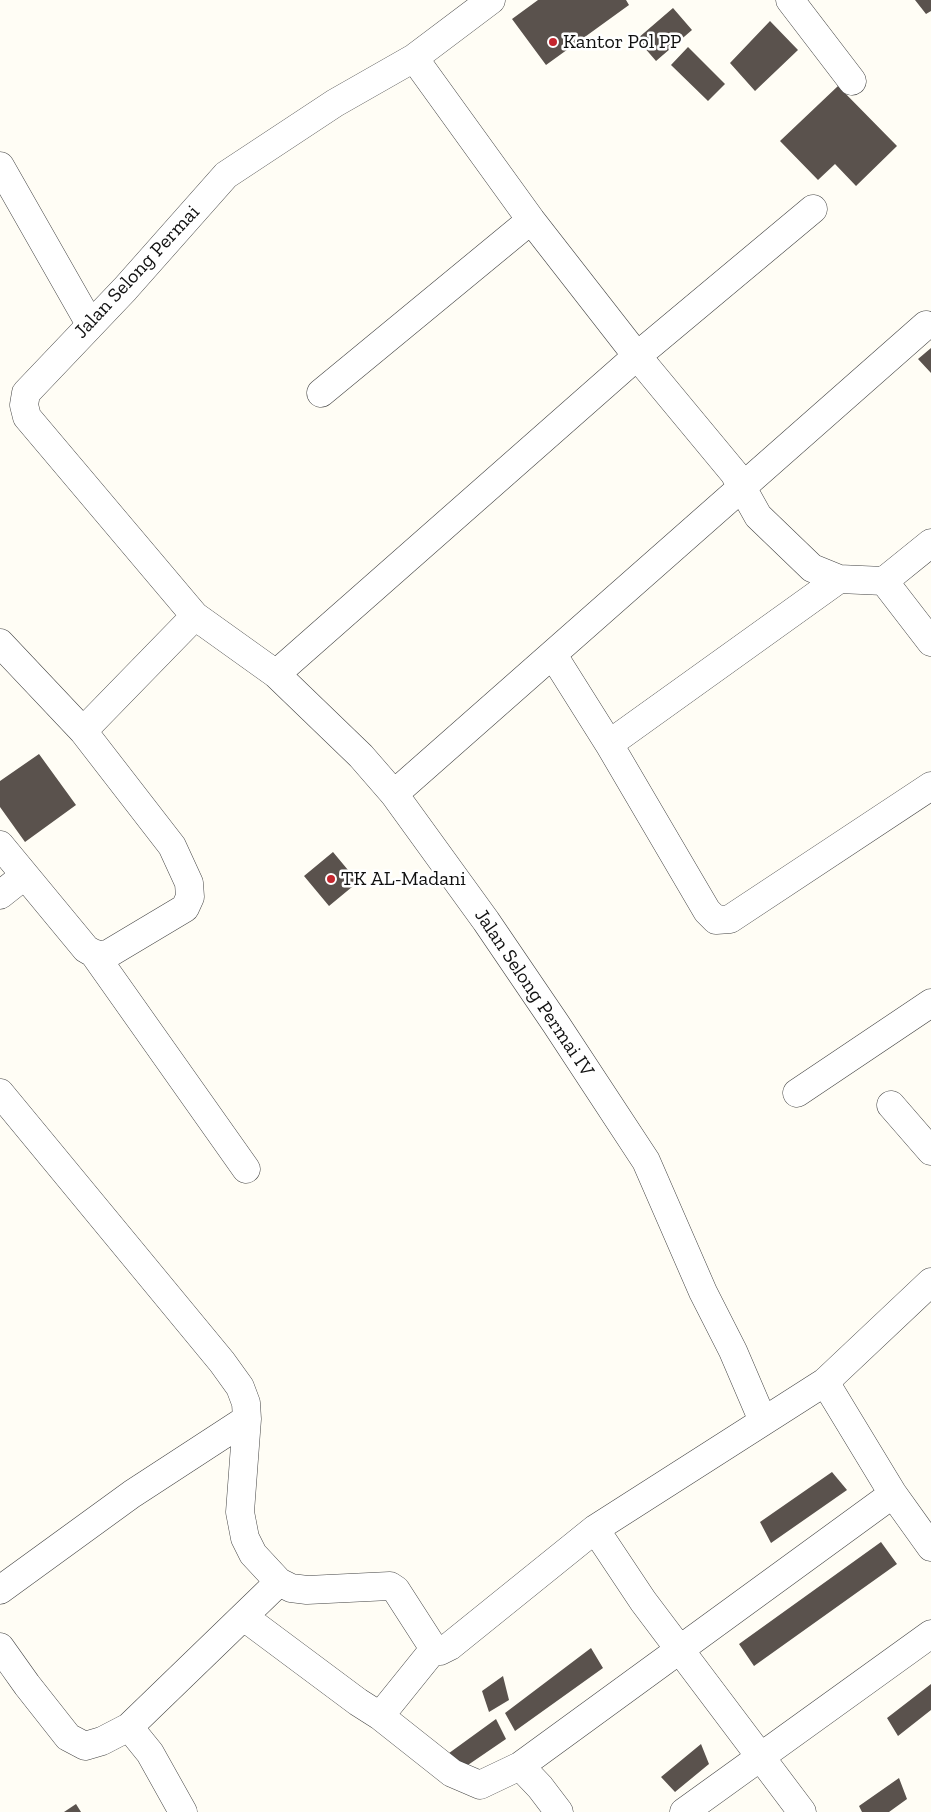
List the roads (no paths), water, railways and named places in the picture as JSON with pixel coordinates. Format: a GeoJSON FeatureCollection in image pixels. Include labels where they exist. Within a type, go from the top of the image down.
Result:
{"type":"FeatureCollection","features":[{"type":"Feature","properties":{"kind":"street","name":"Jalan Selong Permai"},"geometry":{"type":"LineString","coordinates":[[195,616],[27,417],[24,405],[26,393],[125,289],[226,176],[335,103],[414,58],[491,0]]}},
{"type":"Feature","properties":{"kind":"street"},"geometry":{"type":"LineString","coordinates":[[790,0],[852,81]]}},
{"type":"Feature","properties":{"kind":"street"},"geometry":{"type":"LineString","coordinates":[[414,58],[531,220],[637,356],[734,473],[758,516],[793,551],[812,568],[839,579],[884,581],[931,543]]}},
{"type":"Feature","properties":{"kind":"street"},"geometry":{"type":"LineString","coordinates":[[0,166],[90,324]]}},
{"type":"Feature","properties":{"kind":"street"},"geometry":{"type":"LineString","coordinates":[[276,674],[637,356],[813,209]]}},
{"type":"Feature","properties":{"kind":"street"},"geometry":{"type":"LineString","coordinates":[[322,393],[531,220]]}},
{"type":"Feature","properties":{"kind":"street"},"geometry":{"type":"LineString","coordinates":[[394,794],[926,325]]}},
{"type":"Feature","properties":{"kind":"street"},"geometry":{"type":"LineString","coordinates":[[608,744],[839,579]]}},
{"type":"Feature","properties":{"kind":"street"},"geometry":{"type":"LineString","coordinates":[[884,581],[931,642]]}},
{"type":"Feature","properties":{"kind":"street"},"geometry":{"type":"LineString","coordinates":[[82,731],[195,616]]}},
{"type":"Feature","properties":{"kind":"street","name":"Jalan Selong Permai IV"},"geometry":{"type":"LineString","coordinates":[[195,616],[276,674],[362,756],[394,794],[486,921],[646,1161],[703,1292],[733,1351],[763,1421]]}},
{"type":"Feature","properties":{"kind":"street"},"geometry":{"type":"LineString","coordinates":[[0,643],[82,731],[172,846],[189,883],[190,897],[184,908],[108,954],[100,956],[86,949],[0,845]]}},
{"type":"Feature","properties":{"kind":"street"},"geometry":{"type":"LineString","coordinates":[[553,655],[707,911],[716,920],[730,919],[931,786]]}},
{"type":"Feature","properties":{"kind":"street"},"geometry":{"type":"LineString","coordinates":[[0,895],[24,876]]}},
{"type":"Feature","properties":{"kind":"street"},"geometry":{"type":"LineString","coordinates":[[94,954],[246,1169]]}},
{"type":"Feature","properties":{"kind":"street"},"geometry":{"type":"LineString","coordinates":[[796,1093],[931,1003]]}},
{"type":"Feature","properties":{"kind":"street"},"geometry":{"type":"LineString","coordinates":[[0,1093],[222,1362],[240,1387],[246,1403],[247,1419],[240,1512],[245,1538],[253,1554],[279,1582],[291,1588],[307,1590],[390,1586],[396,1590],[434,1648],[440,1651],[450,1646],[595,1529],[826,1382],[931,1282]]}},
{"type":"Feature","properties":{"kind":"street"},"geometry":{"type":"LineString","coordinates":[[891,1105],[931,1151]]}},
{"type":"Feature","properties":{"kind":"street"},"geometry":{"type":"LineString","coordinates":[[826,1382],[893,1494],[931,1547]]}},
{"type":"Feature","properties":{"kind":"street"},"geometry":{"type":"LineString","coordinates":[[0,1590],[132,1494],[247,1419]]}},
{"type":"Feature","properties":{"kind":"street"},"geometry":{"type":"LineString","coordinates":[[244,1617],[358,1702],[380,1716],[452,1773],[480,1785],[520,1766],[893,1494]]}},
{"type":"Feature","properties":{"kind":"street"},"geometry":{"type":"LineString","coordinates":[[595,1529],[643,1601],[802,1812]]}},
{"type":"Feature","properties":{"kind":"street"},"geometry":{"type":"LineString","coordinates":[[0,1647],[68,1737],[85,1746],[129,1727],[279,1582]]}},
{"type":"Feature","properties":{"kind":"street"},"geometry":{"type":"LineString","coordinates":[[684,1812],[931,1634]]}},
{"type":"Feature","properties":{"kind":"street"},"geometry":{"type":"LineString","coordinates":[[380,1716],[434,1648]]}},
{"type":"Feature","properties":{"kind":"street"},"geometry":{"type":"LineString","coordinates":[[129,1727],[150,1753],[182,1812]]}},
{"type":"Feature","properties":{"kind":"street"},"geometry":{"type":"LineString","coordinates":[[520,1766],[540,1787],[559,1812]]}},
{"type":"Feature","properties":{"kind":"place","name":"Kantor Pol PP"},"geometry":{"type":"Point","coordinates":[553,42]}},
{"type":"Feature","properties":{"kind":"place","name":"TK AL-Madani"},"geometry":{"type":"Point","coordinates":[331,879]}}]}
